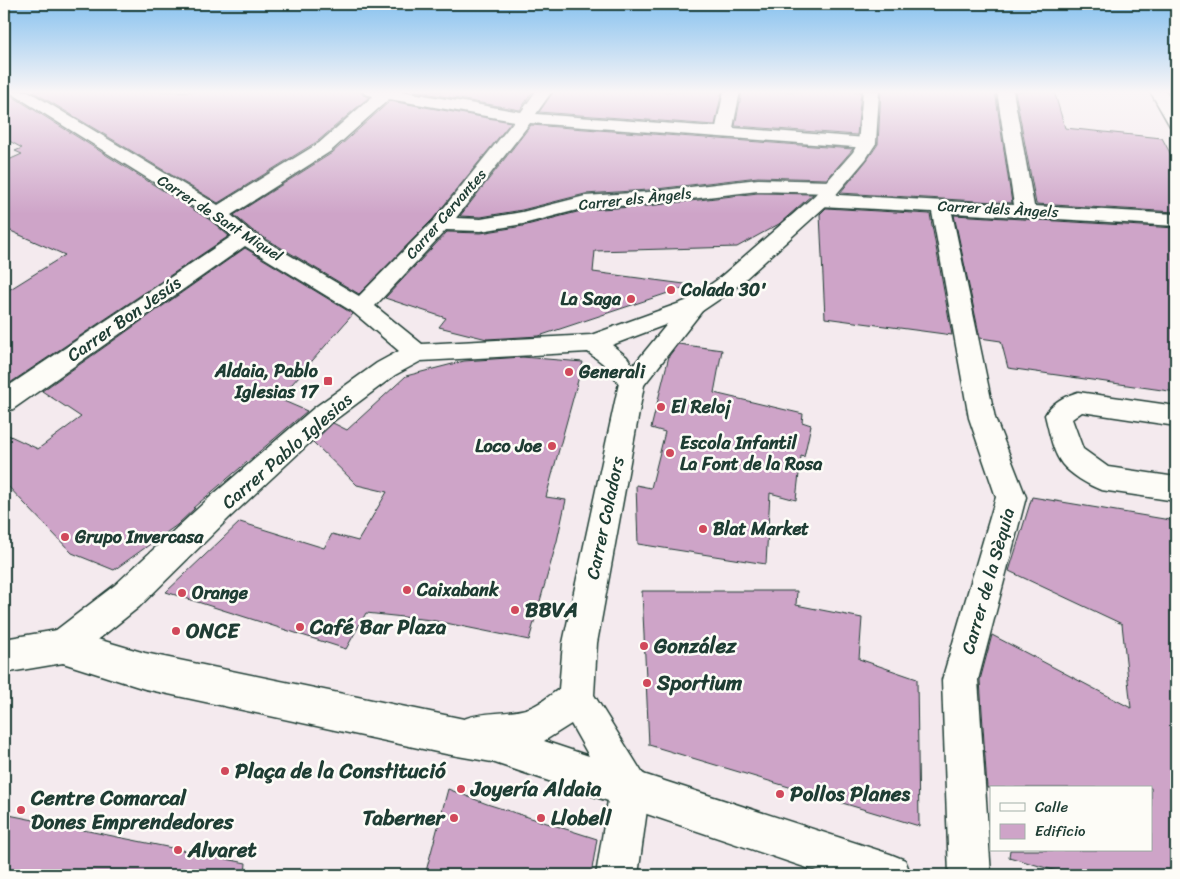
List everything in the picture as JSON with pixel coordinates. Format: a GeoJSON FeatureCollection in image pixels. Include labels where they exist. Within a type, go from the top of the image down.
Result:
{"type":"FeatureCollection","features":[{"type":"Feature","properties":{"kind":"street","name":"Carrer de Sant Miquel"},"geometry":{"type":"LineString","coordinates":[[83,132],[218,214],[244,237],[361,307],[417,353]]}},
{"type":"Feature","properties":{"kind":"street"},"geometry":{"type":"LineString","coordinates":[[218,214],[325,147],[341,132]]}},
{"type":"Feature","properties":{"kind":"street","name":"Carrer Cervantes"},"geometry":{"type":"LineString","coordinates":[[361,307],[441,224],[513,132]]}},
{"type":"Feature","properties":{"kind":"street"},"geometry":{"type":"LineString","coordinates":[[723,132],[867,143],[868,132]]}},
{"type":"Feature","properties":{"kind":"street"},"geometry":{"type":"LineString","coordinates":[[1012,132],[1025,211]]}},
{"type":"Feature","properties":{"kind":"street","name":"Carrer Coladors"},"geometry":{"type":"LineString","coordinates":[[576,699],[580,643],[632,383],[694,306],[725,286],[825,193],[860,155],[867,143]]}},
{"type":"Feature","properties":{"kind":"street","name":"Carrer els Àngels"},"geometry":{"type":"LineString","coordinates":[[441,224],[481,225],[523,218],[585,202],[648,198],[758,185],[825,193]]}},
{"type":"Feature","properties":{"kind":"street","name":"Carrer dels Àngels"},"geometry":{"type":"LineString","coordinates":[[825,193],[940,206],[1176,220]]}},
{"type":"Feature","properties":{"kind":"street","name":"Carrer de la Sèquia"},"geometry":{"type":"LineString","coordinates":[[940,206],[982,418],[1011,497],[960,680],[970,875]]}},
{"type":"Feature","properties":{"kind":"street","name":"Carrer Bon Jesús"},"geometry":{"type":"LineString","coordinates":[[4,402],[244,237]]}},
{"type":"Feature","properties":{"kind":"street","name":"Carrer Pablo Iglesias"},"geometry":{"type":"LineString","coordinates":[[63,646],[127,596],[220,508],[323,415],[386,369],[417,353],[593,343],[694,306]]}},
{"type":"Feature","properties":{"kind":"street"},"geometry":{"type":"LineString","coordinates":[[593,343],[618,363],[632,383]]}},
{"type":"Feature","properties":{"kind":"street"},"geometry":{"type":"LineString","coordinates":[[1176,416],[1078,402],[1058,415],[1072,456],[1101,478],[1176,489]]}},
{"type":"Feature","properties":{"kind":"street"},"geometry":{"type":"LineString","coordinates":[[4,656],[63,646],[145,671],[446,735],[492,743],[890,875]]}},
{"type":"Feature","properties":{"kind":"street"},"geometry":{"type":"LineString","coordinates":[[446,735],[505,732],[538,725],[576,699],[630,788],[617,875]]}},
{"type":"Feature","properties":{"kind":"building"},"geometry":{"type":"Polygon","coordinates":[[[4,132],[70,132],[210,220],[229,236],[4,387],[4,293],[65,255],[4,228],[4,162],[22,154],[15,151],[22,148],[4,138],[4,132]]]}},
{"type":"Feature","properties":{"kind":"building"},"geometry":{"type":"Polygon","coordinates":[[[100,132],[328,132],[318,141],[218,203],[100,132]]]}},
{"type":"Feature","properties":{"kind":"building"},"geometry":{"type":"Polygon","coordinates":[[[355,132],[503,132],[433,219],[359,294],[253,231],[234,215],[332,153],[355,132]]]}},
{"type":"Feature","properties":{"kind":"building"},"geometry":{"type":"Polygon","coordinates":[[[526,132],[625,132],[853,149],[827,179],[758,177],[648,190],[585,194],[522,210],[481,217],[460,216],[526,132]]]}},
{"type":"Feature","properties":{"kind":"building"},"geometry":{"type":"Polygon","coordinates":[[[817,132],[857,132],[857,135],[817,132]]]}},
{"type":"Feature","properties":{"kind":"building"},"geometry":{"type":"Polygon","coordinates":[[[879,132],[1001,132],[1012,203],[840,193],[878,144],[879,132]]]}},
{"type":"Feature","properties":{"kind":"building"},"geometry":{"type":"Polygon","coordinates":[[[1023,132],[1104,132],[1162,138],[1176,164],[1176,212],[1036,204],[1023,132]]]}},
{"type":"Feature","properties":{"kind":"building"},"geometry":{"type":"Polygon","coordinates":[[[758,193],[813,194],[779,224],[737,247],[595,251],[593,272],[692,285],[539,336],[487,339],[439,327],[446,318],[385,298],[447,232],[481,233],[523,226],[585,210],[648,206],[758,193]]]}},
{"type":"Feature","properties":{"kind":"building"},"geometry":{"type":"Polygon","coordinates":[[[826,208],[930,214],[952,335],[825,318],[820,214],[826,208]]]}},
{"type":"Feature","properties":{"kind":"building"},"geometry":{"type":"Polygon","coordinates":[[[954,215],[1176,228],[1176,392],[1008,368],[1001,341],[980,338],[954,215]]]}},
{"type":"Feature","properties":{"kind":"building"},"geometry":{"type":"Polygon","coordinates":[[[245,248],[353,314],[279,399],[307,411],[193,508],[195,508],[177,525],[114,570],[72,553],[4,482],[4,433],[38,449],[81,417],[42,391],[245,248]]]}},
{"type":"Feature","properties":{"kind":"building"},"geometry":{"type":"Polygon","coordinates":[[[678,344],[722,350],[714,393],[803,414],[802,422],[811,425],[804,457],[801,456],[796,500],[770,493],[766,564],[638,544],[636,485],[651,488],[665,432],[651,428],[669,356],[678,344]]]}},
{"type":"Feature","properties":{"kind":"building"},"geometry":{"type":"Polygon","coordinates":[[[522,357],[583,362],[546,497],[566,500],[557,541],[529,640],[431,620],[366,613],[346,649],[166,592],[240,522],[324,548],[332,534],[358,541],[387,492],[357,485],[313,442],[333,423],[347,430],[406,376],[464,361],[522,357]]]}},
{"type":"Feature","properties":{"kind":"building"},"geometry":{"type":"Polygon","coordinates":[[[1032,497],[1176,521],[1176,875],[1070,875],[1009,857],[1010,852],[1152,852],[1152,786],[990,786],[990,788],[987,788],[980,680],[992,635],[1131,708],[1122,624],[1009,571],[1032,497]]]}},
{"type":"Feature","properties":{"kind":"building"},"geometry":{"type":"Polygon","coordinates":[[[642,591],[797,591],[796,605],[862,618],[859,659],[917,679],[919,826],[649,745],[642,591]]]}},
{"type":"Feature","properties":{"kind":"building"},"geometry":{"type":"Polygon","coordinates":[[[448,789],[487,804],[597,839],[591,875],[425,875],[448,789]]]}},
{"type":"Feature","properties":{"kind":"building"},"geometry":{"type":"Polygon","coordinates":[[[4,814],[246,863],[245,875],[4,875],[4,814]]]}},
{"type":"Feature","properties":{"kind":"place","name":"Colada 30'"},"geometry":{"type":"Point","coordinates":[671,290]}},
{"type":"Feature","properties":{"kind":"place","name":"La Saga"},"geometry":{"type":"Point","coordinates":[631,299]}},
{"type":"Feature","properties":{"kind":"place","name":"Generali"},"geometry":{"type":"Point","coordinates":[569,372]}},
{"type":"Feature","properties":{"kind":"place","name":"Aldaia, Pablo Iglesias 17"},"geometry":{"type":"Point","coordinates":[328,381]}},
{"type":"Feature","properties":{"kind":"place","name":"El Reloj"},"geometry":{"type":"Point","coordinates":[661,407]}},
{"type":"Feature","properties":{"kind":"place","name":"Loco Joe"},"geometry":{"type":"Point","coordinates":[552,446]}},
{"type":"Feature","properties":{"kind":"place","name":"Escola Infantil La Font de la Rosa"},"geometry":{"type":"Point","coordinates":[670,453]}},
{"type":"Feature","properties":{"kind":"place","name":"Blat Market"},"geometry":{"type":"Point","coordinates":[703,529]}},
{"type":"Feature","properties":{"kind":"place","name":"Grupo Invercasa"},"geometry":{"type":"Point","coordinates":[65,537]}},
{"type":"Feature","properties":{"kind":"place","name":"Caixabank"},"geometry":{"type":"Point","coordinates":[407,590]}},
{"type":"Feature","properties":{"kind":"place","name":"Orange"},"geometry":{"type":"Point","coordinates":[182,593]}},
{"type":"Feature","properties":{"kind":"place","name":"BBVA"},"geometry":{"type":"Point","coordinates":[515,610]}},
{"type":"Feature","properties":{"kind":"place","name":"Café Bar Plaza"},"geometry":{"type":"Point","coordinates":[300,627]}},
{"type":"Feature","properties":{"kind":"place","name":"ONCE"},"geometry":{"type":"Point","coordinates":[176,631]}},
{"type":"Feature","properties":{"kind":"place","name":"González"},"geometry":{"type":"Point","coordinates":[644,646]}},
{"type":"Feature","properties":{"kind":"place","name":"Sportium"},"geometry":{"type":"Point","coordinates":[647,683]}},
{"type":"Feature","properties":{"kind":"place","name":"Plaça de la Constitució"},"geometry":{"type":"Point","coordinates":[225,771]}},
{"type":"Feature","properties":{"kind":"place","name":"Joyería Aldaia"},"geometry":{"type":"Point","coordinates":[461,789]}},
{"type":"Feature","properties":{"kind":"place","name":"Pollos Planes"},"geometry":{"type":"Point","coordinates":[780,794]}},
{"type":"Feature","properties":{"kind":"place","name":"Centre Comarcal Dones Emprendedores"},"geometry":{"type":"Point","coordinates":[21,810]}},
{"type":"Feature","properties":{"kind":"place","name":"Taberner"},"geometry":{"type":"Point","coordinates":[454,818]}},
{"type":"Feature","properties":{"kind":"place","name":"Llobell"},"geometry":{"type":"Point","coordinates":[541,818]}},
{"type":"Feature","properties":{"kind":"place","name":"Alvaret"},"geometry":{"type":"Point","coordinates":[178,850]}}]}
